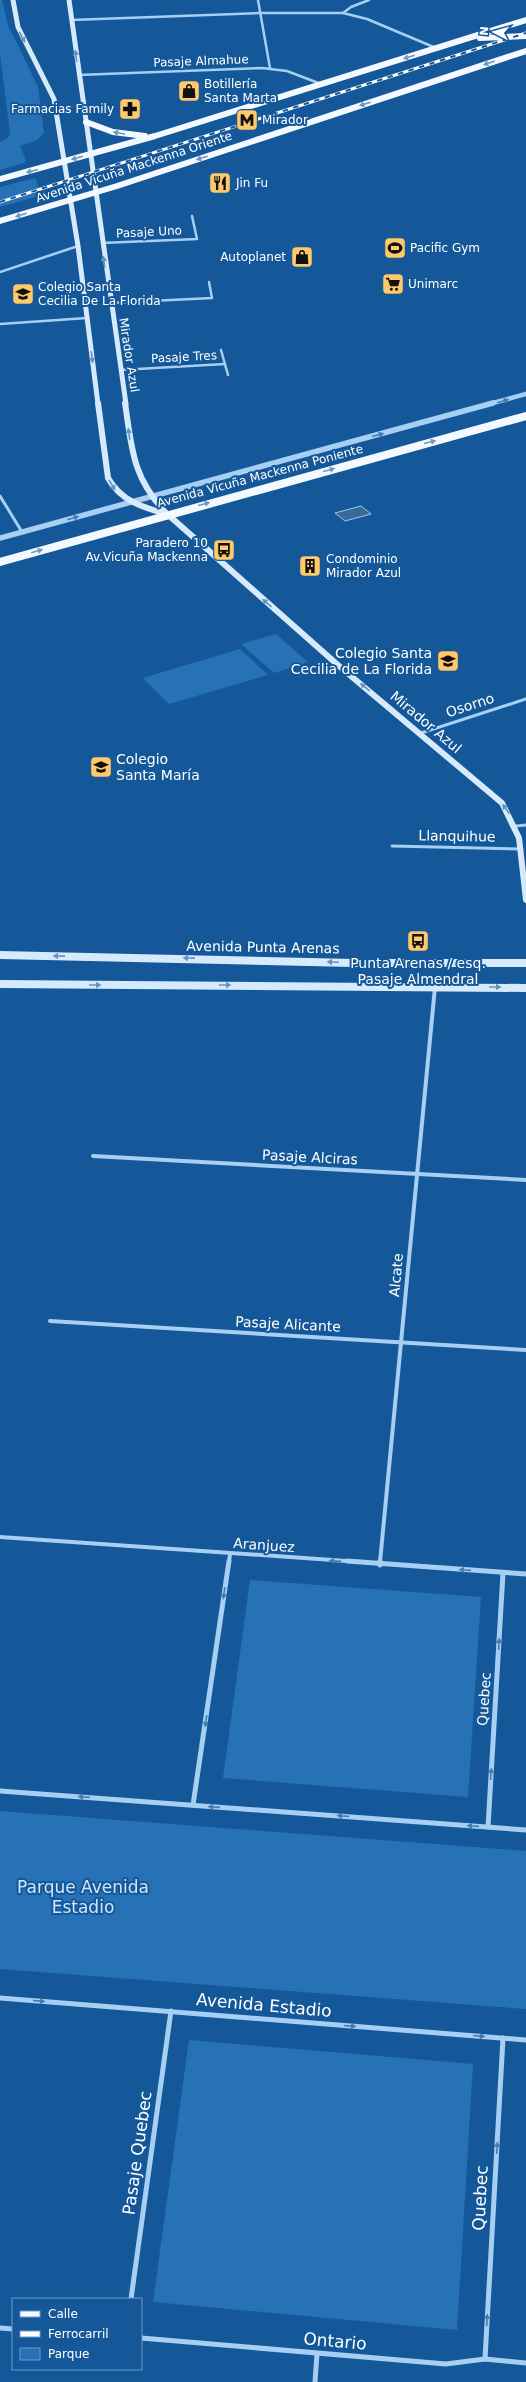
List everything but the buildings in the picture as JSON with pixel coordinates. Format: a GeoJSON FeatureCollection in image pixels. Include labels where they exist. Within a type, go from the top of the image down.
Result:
{"type":"FeatureCollection","features":[{"type":"Feature","properties":{"kind":"main road","name":"Mirador Azul"},"geometry":{"type":"LineString","coordinates":[[13,0],[14,21],[48,80],[51,91],[78,246],[107,471],[114,489],[129,502],[166,514]]}},
{"type":"Feature","properties":{"kind":"main road","name":"Mirador Azul"},"geometry":{"type":"LineString","coordinates":[[69,0],[78,75],[86,122],[120,370],[135,468],[143,486],[166,514],[339,666],[421,733],[502,803],[516,826],[522,849],[526,900]]}},
{"type":"Feature","properties":{"kind":"main road","name":"Avenida Vicuña Mackenna Oriente"},"geometry":{"type":"LineString","coordinates":[[0,179],[155,136],[526,20]]}},
{"type":"Feature","properties":{"kind":"main road"},"geometry":{"type":"LineString","coordinates":[[465,39],[526,36]]}},
{"type":"Feature","properties":{"kind":"main road","name":"Avenida Vicuña Mackenna Oriente"},"geometry":{"type":"LineString","coordinates":[[0,221],[95,192],[526,51]]}},
{"type":"Feature","properties":{"kind":"main road"},"geometry":{"type":"LineString","coordinates":[[86,122],[123,134],[155,136]]}},
{"type":"Feature","properties":{"kind":"main road","name":"Avenida Vicuña Mackenna Poniente"},"geometry":{"type":"LineString","coordinates":[[0,562],[166,514],[526,416]]}},
{"type":"Feature","properties":{"kind":"main road","name":"Avenida Punta Arenas"},"geometry":{"type":"LineString","coordinates":[[0,955],[353,963],[526,963]]}},
{"type":"Feature","properties":{"kind":"main road"},"geometry":{"type":"LineString","coordinates":[[0,984],[526,988]]}},
{"type":"Feature","properties":{"kind":"street"},"geometry":{"type":"LineString","coordinates":[[258,0],[270,68]]}},
{"type":"Feature","properties":{"kind":"street"},"geometry":{"type":"LineString","coordinates":[[342,13],[350,7],[369,0]]}},
{"type":"Feature","properties":{"kind":"street"},"geometry":{"type":"LineString","coordinates":[[71,20],[260,13],[342,13],[367,18],[436,48]]}},
{"type":"Feature","properties":{"kind":"street","name":"Pasaje Almahue"},"geometry":{"type":"LineString","coordinates":[[78,75],[270,68],[287,71],[322,84]]}},
{"type":"Feature","properties":{"kind":"street","name":"Pasaje Uno"},"geometry":{"type":"LineString","coordinates":[[102,243],[197,239],[192,216]]}},
{"type":"Feature","properties":{"kind":"street"},"geometry":{"type":"LineString","coordinates":[[0,272],[78,246]]}},
{"type":"Feature","properties":{"kind":"street"},"geometry":{"type":"LineString","coordinates":[[110,303],[212,298],[209,282]]}},
{"type":"Feature","properties":{"kind":"street"},"geometry":{"type":"LineString","coordinates":[[0,324],[87,318]]}},
{"type":"Feature","properties":{"kind":"street","name":"Pasaje Tres"},"geometry":{"type":"LineString","coordinates":[[222,350],[228,374]]}},
{"type":"Feature","properties":{"kind":"street","name":"Pasaje Tres"},"geometry":{"type":"LineString","coordinates":[[120,370],[225,364]]}},
{"type":"Feature","properties":{"kind":"street","name":"Avenida Vicuña Mackenna Poniente"},"geometry":{"type":"LineString","coordinates":[[0,538],[526,394]]}},
{"type":"Feature","properties":{"kind":"street"},"geometry":{"type":"LineString","coordinates":[[0,496],[22,532]]}},
{"type":"Feature","properties":{"kind":"street","name":"Osorno"},"geometry":{"type":"LineString","coordinates":[[421,733],[526,699]]}},
{"type":"Feature","properties":{"kind":"street"},"geometry":{"type":"LineString","coordinates":[[516,826],[526,825]]}},
{"type":"Feature","properties":{"kind":"street","name":"Llanquihue"},"geometry":{"type":"LineString","coordinates":[[392,846],[522,849]]}},
{"type":"Feature","properties":{"kind":"street","name":"Alcate"},"geometry":{"type":"LineString","coordinates":[[380,1564],[435,987]]}},
{"type":"Feature","properties":{"kind":"street","name":"Pasaje Alciras"},"geometry":{"type":"LineString","coordinates":[[93,1156],[526,1180]]}},
{"type":"Feature","properties":{"kind":"street","name":"Pasaje Alicante"},"geometry":{"type":"LineString","coordinates":[[50,1321],[526,1350]]}},
{"type":"Feature","properties":{"kind":"street","name":"Aranjuez"},"geometry":{"type":"LineString","coordinates":[[0,1537],[526,1574]]}},
{"type":"Feature","properties":{"kind":"street"},"geometry":{"type":"LineString","coordinates":[[193,1805],[230,1554]]}},
{"type":"Feature","properties":{"kind":"street","name":"Quebec"},"geometry":{"type":"LineString","coordinates":[[488,1827],[504,1573]]}},
{"type":"Feature","properties":{"kind":"street"},"geometry":{"type":"LineString","coordinates":[[0,1791],[526,1830]]}},
{"type":"Feature","properties":{"kind":"street","name":"Avenida Estadio"},"geometry":{"type":"LineString","coordinates":[[0,1998],[526,2040]]}},
{"type":"Feature","properties":{"kind":"street","name":"Pasaje Quebec"},"geometry":{"type":"LineString","coordinates":[[131,2298],[171,2011]]}},
{"type":"Feature","properties":{"kind":"street","name":"Quebec"},"geometry":{"type":"LineString","coordinates":[[485,2359],[503,2038]]}},
{"type":"Feature","properties":{"kind":"street"},"geometry":{"type":"LineString","coordinates":[[0,2328],[12,2329]]}},
{"type":"Feature","properties":{"kind":"street","name":"Ontario"},"geometry":{"type":"LineString","coordinates":[[142,2338],[446,2364],[485,2359],[526,2363]]}},
{"type":"Feature","properties":{"kind":"street"},"geometry":{"type":"LineString","coordinates":[[315,2382],[317,2354]]}},
{"type":"Feature","properties":{"kind":"green space"},"geometry":{"type":"Polygon","coordinates":[[[0,0],[2,0],[8,25],[38,87],[44,133],[37,140],[20,146],[26,160],[24,163],[0,170],[0,142],[8,138],[10,133],[0,54],[0,0]]]}},
{"type":"Feature","properties":{"kind":"green space"},"geometry":{"type":"Polygon","coordinates":[[[35,178],[42,195],[0,207],[0,187],[35,178]]]}},
{"type":"Feature","properties":{"kind":"green space"},"geometry":{"type":"Polygon","coordinates":[[[276,634],[308,662],[274,673],[241,644],[276,634]]]}},
{"type":"Feature","properties":{"kind":"green space"},"geometry":{"type":"Polygon","coordinates":[[[240,649],[268,675],[169,704],[143,678],[240,649]]]}},
{"type":"Feature","properties":{"kind":"green space"},"geometry":{"type":"Polygon","coordinates":[[[250,1580],[481,1597],[468,1797],[223,1778],[250,1580]]]}},
{"type":"Feature","properties":{"kind":"green space","name":"Parque Avenida Estadio"},"geometry":{"type":"Polygon","coordinates":[[[0,1811],[526,1851],[526,2009],[0,1969],[0,1811]]]}},
{"type":"Feature","properties":{"kind":"green space"},"geometry":{"type":"Polygon","coordinates":[[[189,2040],[473,2064],[457,2330],[153,2302],[189,2040]]]}},
{"type":"Feature","properties":{"kind":"shaded area"},"geometry":{"type":"Polygon","coordinates":[[[361,506],[371,514],[345,521],[335,513],[361,506]]]}},
{"type":"Feature","properties":{"kind":"railway"},"geometry":{"type":"LineString","coordinates":[[0,202],[526,33]]}},
{"type":"Feature","properties":{"kind":"place","name":"Botillería Santa Marta"},"geometry":{"type":"Point","coordinates":[189,91]}},
{"type":"Feature","properties":{"kind":"place","name":"Farmacias Family"},"geometry":{"type":"Point","coordinates":[130,109]}},
{"type":"Feature","properties":{"kind":"place","name":"Mirador"},"geometry":{"type":"Point","coordinates":[247,120]}},
{"type":"Feature","properties":{"kind":"place","name":"Jin Fu"},"geometry":{"type":"Point","coordinates":[220,183]}},
{"type":"Feature","properties":{"kind":"place","name":"Pacific Gym"},"geometry":{"type":"Point","coordinates":[395,248]}},
{"type":"Feature","properties":{"kind":"place","name":"Autoplanet"},"geometry":{"type":"Point","coordinates":[302,257]}},
{"type":"Feature","properties":{"kind":"place","name":"Unimarc"},"geometry":{"type":"Point","coordinates":[393,284]}},
{"type":"Feature","properties":{"kind":"place","name":"Colegio Santa Cecilia De La Florida"},"geometry":{"type":"Point","coordinates":[23,294]}},
{"type":"Feature","properties":{"kind":"place","name":"Paradero 10 Av.Vicuña Mackenna"},"geometry":{"type":"Point","coordinates":[224,550]}},
{"type":"Feature","properties":{"kind":"place","name":"Condominio Mirador Azul"},"geometry":{"type":"Point","coordinates":[310,566]}},
{"type":"Feature","properties":{"kind":"place","name":"Colegio Santa Cecilia de La Florida"},"geometry":{"type":"Point","coordinates":[448,661]}},
{"type":"Feature","properties":{"kind":"place","name":"Colegio Santa María"},"geometry":{"type":"Point","coordinates":[101,767]}},
{"type":"Feature","properties":{"kind":"place","name":"Punta Arenas / esq. Pasaje Almendral"},"geometry":{"type":"Point","coordinates":[418,941]}}]}
